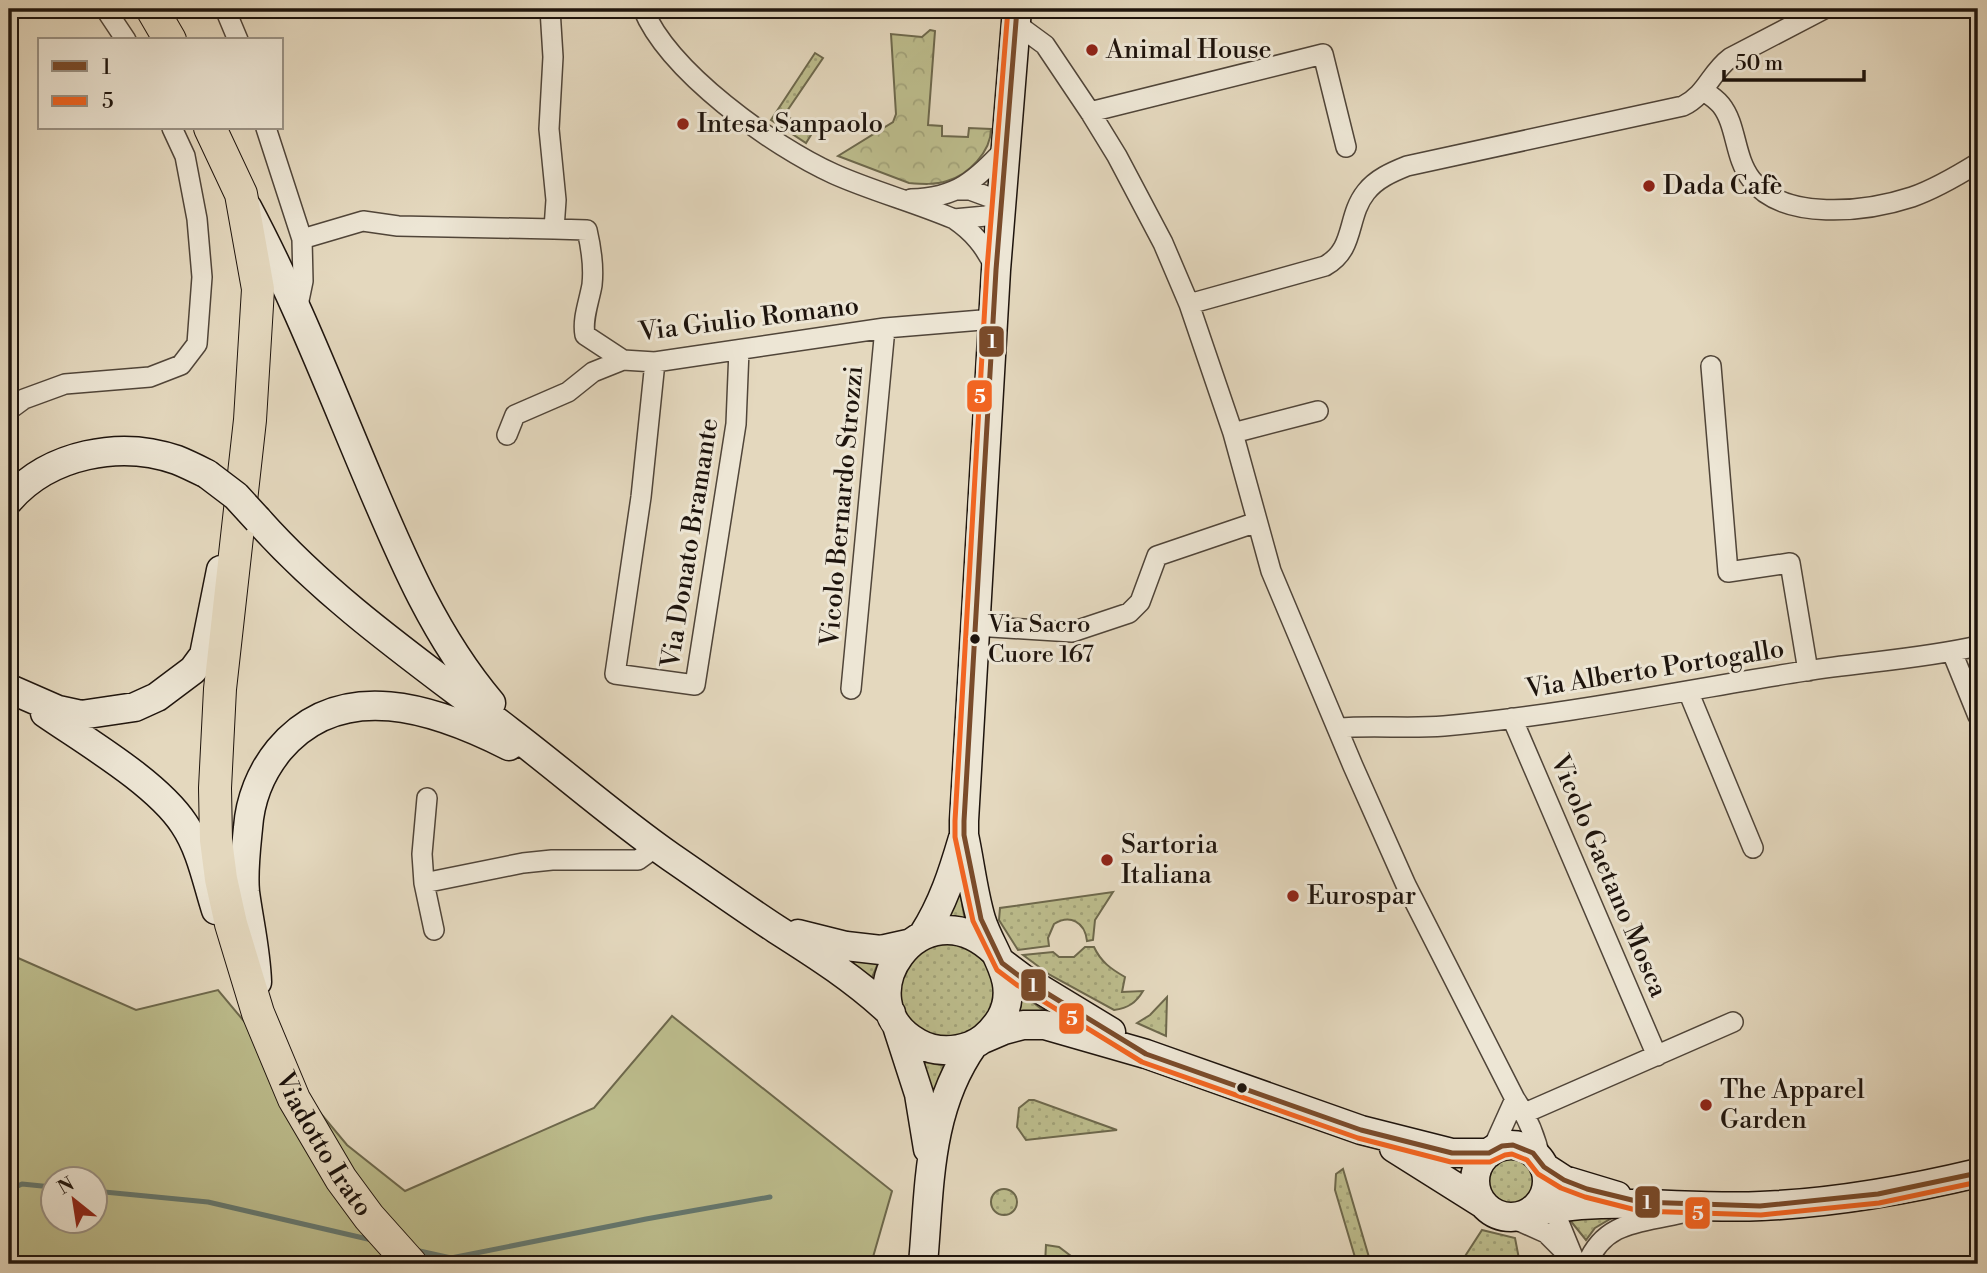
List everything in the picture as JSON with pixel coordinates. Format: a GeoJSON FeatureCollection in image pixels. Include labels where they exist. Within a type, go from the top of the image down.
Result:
{"type":"FeatureCollection","features":[{"type":"Feature","properties":{"kind":"main road"},"geometry":{"type":"LineString","coordinates":[[152,9],[169,38]]}},
{"type":"Feature","properties":{"kind":"main road"},"geometry":{"type":"LineString","coordinates":[[923,1264],[930,1162],[944,1101],[959,1066],[996,1027],[1004,1012],[1008,987],[981,919],[964,835],[966,752],[1000,206],[1016,16]]}},
{"type":"Feature","properties":{"kind":"main road","name":"Viadotto Irato"},"geometry":{"type":"LineString","coordinates":[[212,130],[241,194],[258,289],[250,420],[223,665],[215,788],[216,840],[221,879],[231,925],[258,1013],[279,1067],[316,1140],[369,1217],[411,1264]]}},
{"type":"Feature","properties":{"kind":"main road"},"geometry":{"type":"LineString","coordinates":[[241,194],[274,257],[408,571],[469,678],[524,742]]}},
{"type":"Feature","properties":{"kind":"main road"},"geometry":{"type":"LineString","coordinates":[[10,688],[58,710],[81,715],[109,713],[135,707],[157,697],[193,670],[204,656],[250,420]]}},
{"type":"Feature","properties":{"kind":"main road"},"geometry":{"type":"LineString","coordinates":[[9,500],[18,489],[43,471],[71,459],[98,454],[130,451],[153,454],[177,460],[206,474],[236,496],[279,544],[350,609],[656,847],[866,989],[906,1034],[931,1049],[961,1049],[1004,1030],[1045,1025],[1146,1054],[1361,1130],[1452,1153],[1491,1152],[1513,1146],[1533,1153],[1546,1180]]}},
{"type":"Feature","properties":{"kind":"main road"},"geometry":{"type":"LineString","coordinates":[[10,688],[158,794],[185,825],[196,846],[235,972],[258,1013]]}},
{"type":"Feature","properties":{"kind":"main road"},"geometry":{"type":"LineString","coordinates":[[258,1013],[257,960],[245,889],[248,825],[254,795],[264,773],[273,757],[298,731],[316,719],[339,710],[359,706],[409,708],[479,731],[558,772]]}},
{"type":"Feature","properties":{"kind":"main road"},"geometry":{"type":"LineString","coordinates":[[930,1162],[919,1094],[894,1018],[887,984],[898,956],[916,940],[935,916],[951,881],[964,835]]}},
{"type":"Feature","properties":{"kind":"main road"},"geometry":{"type":"LineString","coordinates":[[774,927],[858,948],[881,950],[939,930],[954,930],[976,937],[1022,978],[1146,1054]]}},
{"type":"Feature","properties":{"kind":"main road"},"geometry":{"type":"LineString","coordinates":[[1361,1130],[1413,1158],[1500,1216],[1518,1215],[1546,1180]]}},
{"type":"Feature","properties":{"kind":"main road"},"geometry":{"type":"LineString","coordinates":[[1483,1204],[1475,1187],[1475,1177],[1482,1160],[1491,1152]]}},
{"type":"Feature","properties":{"kind":"main road"},"geometry":{"type":"LineString","coordinates":[[1546,1180],[1640,1202],[1760,1206],[1866,1196],[1978,1173]]}},
{"type":"Feature","properties":{"kind":"main road"},"geometry":{"type":"LineString","coordinates":[[1546,1180],[1564,1180],[1587,1189],[1640,1202]]}},
{"type":"Feature","properties":{"kind":"street"},"geometry":{"type":"LineString","coordinates":[[108,9],[125,38]]}},
{"type":"Feature","properties":{"kind":"street"},"geometry":{"type":"LineString","coordinates":[[225,9],[237,38]]}},
{"type":"Feature","properties":{"kind":"street"},"geometry":{"type":"LineString","coordinates":[[302,239],[363,221],[398,226],[554,229],[556,200],[549,129],[553,57],[550,9]]}},
{"type":"Feature","properties":{"kind":"street"},"geometry":{"type":"LineString","coordinates":[[643,9],[671,54],[729,109],[789,149],[834,174],[954,219],[970,230],[980,242],[996,270]]}},
{"type":"Feature","properties":{"kind":"street"},"geometry":{"type":"LineString","coordinates":[[1189,304],[1325,267],[1336,260],[1345,249],[1360,201],[1367,191],[1392,172],[1407,166],[1683,106],[1704,91],[1721,65],[1730,58],[1824,9]]}},
{"type":"Feature","properties":{"kind":"street"},"geometry":{"type":"LineString","coordinates":[[1016,16],[1045,45],[1090,112],[1145,208],[1189,304],[1233,433],[1271,571],[1406,885],[1536,1139],[1546,1180],[1575,1264]]}},
{"type":"Feature","properties":{"kind":"street"},"geometry":{"type":"LineString","coordinates":[[1090,112],[1323,54],[1346,147]]}},
{"type":"Feature","properties":{"kind":"street"},"geometry":{"type":"LineString","coordinates":[[1704,91],[1720,103],[1728,117],[1741,160],[1750,178],[1764,192],[1782,202],[1820,209],[1877,206],[1922,192],[1952,179],[1978,163]]}},
{"type":"Feature","properties":{"kind":"street"},"geometry":{"type":"LineString","coordinates":[[9,411],[24,399],[65,384],[150,377],[181,365],[197,344],[202,277],[197,219],[185,156],[173,130]]}},
{"type":"Feature","properties":{"kind":"street"},"geometry":{"type":"LineString","coordinates":[[268,130],[302,239],[303,281],[297,311]]}},
{"type":"Feature","properties":{"kind":"street"},"geometry":{"type":"LineString","coordinates":[[959,190],[976,179],[1006,148]]}},
{"type":"Feature","properties":{"kind":"street"},"geometry":{"type":"LineString","coordinates":[[903,199],[925,199],[959,190],[970,190],[1000,206],[986,216],[954,219]]}},
{"type":"Feature","properties":{"kind":"street","name":"Via Giulio Romano"},"geometry":{"type":"LineString","coordinates":[[554,229],[587,230],[591,247],[592,283],[584,326],[585,335],[624,360],[655,362],[885,328],[993,318]]}},
{"type":"Feature","properties":{"kind":"street","name":"Vicolo Bernardo Strozzi"},"geometry":{"type":"LineString","coordinates":[[851,689],[885,328]]}},
{"type":"Feature","properties":{"kind":"street","name":"Via Donato Bramante"},"geometry":{"type":"LineString","coordinates":[[655,362],[640,497],[615,674],[695,685],[736,425],[738,350]]}},
{"type":"Feature","properties":{"kind":"street"},"geometry":{"type":"LineString","coordinates":[[507,435],[515,415],[568,392],[593,372],[624,360]]}},
{"type":"Feature","properties":{"kind":"street"},"geometry":{"type":"LineString","coordinates":[[1712,366],[1728,572],[1790,563],[1808,671]]}},
{"type":"Feature","properties":{"kind":"street"},"geometry":{"type":"LineString","coordinates":[[1233,433],[1318,411]]}},
{"type":"Feature","properties":{"kind":"street"},"geometry":{"type":"LineString","coordinates":[[975,626],[1072,632],[1129,613],[1140,602],[1157,556],[1257,522]]}},
{"type":"Feature","properties":{"kind":"street","name":"Via Alberto Portogallo"},"geometry":{"type":"LineString","coordinates":[[1338,728],[1441,726],[1558,713],[1978,646]]}},
{"type":"Feature","properties":{"kind":"street"},"geometry":{"type":"LineString","coordinates":[[1952,652],[1978,716]]}},
{"type":"Feature","properties":{"kind":"street"},"geometry":{"type":"LineString","coordinates":[[1688,691],[1753,848]]}},
{"type":"Feature","properties":{"kind":"street","name":"Vicolo Gaetano Mosca"},"geometry":{"type":"LineString","coordinates":[[1512,718],[1657,1056]]}},
{"type":"Feature","properties":{"kind":"street"},"geometry":{"type":"LineString","coordinates":[[427,798],[422,854],[424,883],[434,930]]}},
{"type":"Feature","properties":{"kind":"street"},"geometry":{"type":"LineString","coordinates":[[424,883],[523,863],[552,860],[638,860],[656,847]]}},
{"type":"Feature","properties":{"kind":"street"},"geometry":{"type":"LineString","coordinates":[[1491,1152],[1520,1106],[1657,1056],[1733,1022]]}},
{"type":"Feature","properties":{"kind":"street"},"geometry":{"type":"LineString","coordinates":[[1587,1264],[1601,1241],[1625,1225],[1706,1206]]}},
{"type":"Feature","properties":{"kind":"street"},"geometry":{"type":"LineString","coordinates":[[1518,1215],[1561,1245],[1575,1264]]}},
{"type":"Feature","properties":{"kind":"green space"},"geometry":{"type":"Polygon","coordinates":[[[930,30],[935,31],[928,125],[942,126],[942,136],[968,137],[969,128],[991,129],[983,154],[963,174],[928,184],[909,183],[838,156],[893,122],[896,114],[891,34],[922,37],[930,30]]]}},
{"type":"Feature","properties":{"kind":"green space"},"geometry":{"type":"Polygon","coordinates":[[[815,53],[823,58],[785,114],[811,135],[806,143],[771,120],[815,53]]]}},
{"type":"Feature","properties":{"kind":"green space"},"geometry":{"type":"Polygon","coordinates":[[[959,884],[965,921],[945,918],[959,884]]]}},
{"type":"Feature","properties":{"kind":"green space"},"geometry":{"type":"Polygon","coordinates":[[[1113,892],[1095,920],[1093,940],[1087,941],[1080,925],[1066,920],[1054,924],[1048,938],[1049,946],[1018,950],[999,920],[1000,908],[1113,892]]]}},
{"type":"Feature","properties":{"kind":"green space"},"geometry":{"type":"Polygon","coordinates":[[[947,944],[965,947],[980,958],[991,973],[994,991],[991,1009],[980,1024],[965,1035],[947,1038],[929,1035],[914,1024],[903,1009],[900,991],[903,973],[914,958],[929,947],[947,944]]]}},
{"type":"Feature","properties":{"kind":"green space"},"geometry":{"type":"Polygon","coordinates":[[[1085,947],[1094,947],[1107,965],[1125,977],[1122,992],[1143,991],[1134,1002],[1114,1010],[1050,975],[1023,955],[1053,952],[1059,957],[1074,957],[1085,947]]]}},
{"type":"Feature","properties":{"kind":"green space"},"geometry":{"type":"Polygon","coordinates":[[[9,954],[136,1010],[218,990],[347,1145],[405,1191],[594,1108],[672,1016],[892,1191],[871,1264],[9,1264],[9,954]]]}},
{"type":"Feature","properties":{"kind":"green space"},"geometry":{"type":"Polygon","coordinates":[[[849,960],[879,961],[871,980],[849,960]]]}},
{"type":"Feature","properties":{"kind":"green space"},"geometry":{"type":"Polygon","coordinates":[[[1021,993],[1040,1008],[1062,1019],[1017,1016],[1021,1006],[1021,993]]]}},
{"type":"Feature","properties":{"kind":"green space"},"geometry":{"type":"Polygon","coordinates":[[[1167,997],[1166,1036],[1137,1023],[1150,1015],[1167,997]]]}},
{"type":"Feature","properties":{"kind":"green space"},"geometry":{"type":"Polygon","coordinates":[[[924,1062],[946,1066],[931,1102],[924,1062]]]}},
{"type":"Feature","properties":{"kind":"green space"},"geometry":{"type":"Polygon","coordinates":[[[1029,1100],[1117,1130],[1026,1140],[1017,1127],[1019,1108],[1029,1100]]]}},
{"type":"Feature","properties":{"kind":"green space"},"geometry":{"type":"Polygon","coordinates":[[[1509,1157],[1526,1165],[1534,1182],[1526,1199],[1509,1207],[1492,1199],[1484,1182],[1492,1165],[1509,1157]]]}},
{"type":"Feature","properties":{"kind":"green space"},"geometry":{"type":"Polygon","coordinates":[[[1343,1169],[1371,1264],[1357,1264],[1335,1190],[1336,1174],[1343,1169]]]}},
{"type":"Feature","properties":{"kind":"green space"},"geometry":{"type":"Polygon","coordinates":[[[1004,1189],[1013,1193],[1017,1202],[1013,1211],[1004,1215],[995,1211],[991,1202],[995,1193],[1004,1189]]]}},
{"type":"Feature","properties":{"kind":"green space"},"geometry":{"type":"Polygon","coordinates":[[[1565,1214],[1615,1216],[1595,1228],[1586,1240],[1565,1214]]]}},
{"type":"Feature","properties":{"kind":"green space"},"geometry":{"type":"Polygon","coordinates":[[[1482,1230],[1515,1238],[1520,1264],[1460,1264],[1482,1230]]]}},
{"type":"Feature","properties":{"kind":"green space"},"geometry":{"type":"Polygon","coordinates":[[[1046,1245],[1059,1247],[1079,1262],[1124,1264],[1045,1264],[1046,1245]]]}},
{"type":"Feature","properties":{"kind":"waterway"},"geometry":{"type":"LineString","coordinates":[[9,1190],[22,1184],[38,1186]]}},
{"type":"Feature","properties":{"kind":"waterway"},"geometry":{"type":"LineString","coordinates":[[108,1192],[208,1202],[372,1240]]}},
{"type":"Feature","properties":{"kind":"waterway"},"geometry":{"type":"LineString","coordinates":[[415,1250],[451,1258],[770,1197]]}},
{"type":"Feature","properties":{"kind":"transit line","name":"5"},"geometry":{"type":"LineString","coordinates":[[1008,9],[987,269],[955,821],[955,837],[973,921],[997,970],[1142,1062],[1358,1138],[1451,1162],[1490,1162],[1512,1154],[1527,1160],[1538,1174],[1561,1188],[1640,1211],[1761,1215],[1879,1203],[1978,1182]]}},
{"type":"Feature","properties":{"kind":"transit line","name":"1"},"geometry":{"type":"LineString","coordinates":[[1017,9],[996,270],[964,821],[964,835],[981,919],[1002,963],[1146,1054],[1361,1130],[1452,1153],[1489,1153],[1502,1146],[1513,1145],[1533,1153],[1544,1167],[1564,1180],[1587,1189],[1640,1202],[1760,1206],[1878,1194],[1978,1173]]}},
{"type":"Feature","properties":{"kind":"place","name":"Animal House"},"geometry":{"type":"Point","coordinates":[1092,50]}},
{"type":"Feature","properties":{"kind":"place","name":"Intesa Sanpaolo"},"geometry":{"type":"Point","coordinates":[683,124]}},
{"type":"Feature","properties":{"kind":"place","name":"Dada Cafè"},"geometry":{"type":"Point","coordinates":[1649,186]}},
{"type":"Feature","properties":{"kind":"place","name":"Via Sacro Cuore 167"},"geometry":{"type":"Point","coordinates":[975,639]}},
{"type":"Feature","properties":{"kind":"place","name":"Sartoria Italiana"},"geometry":{"type":"Point","coordinates":[1107,860]}},
{"type":"Feature","properties":{"kind":"place","name":"Eurospar"},"geometry":{"type":"Point","coordinates":[1293,896]}},
{"type":"Feature","properties":{"kind":"place","name":"The Apparel Garden"},"geometry":{"type":"Point","coordinates":[1706,1105]}}]}
